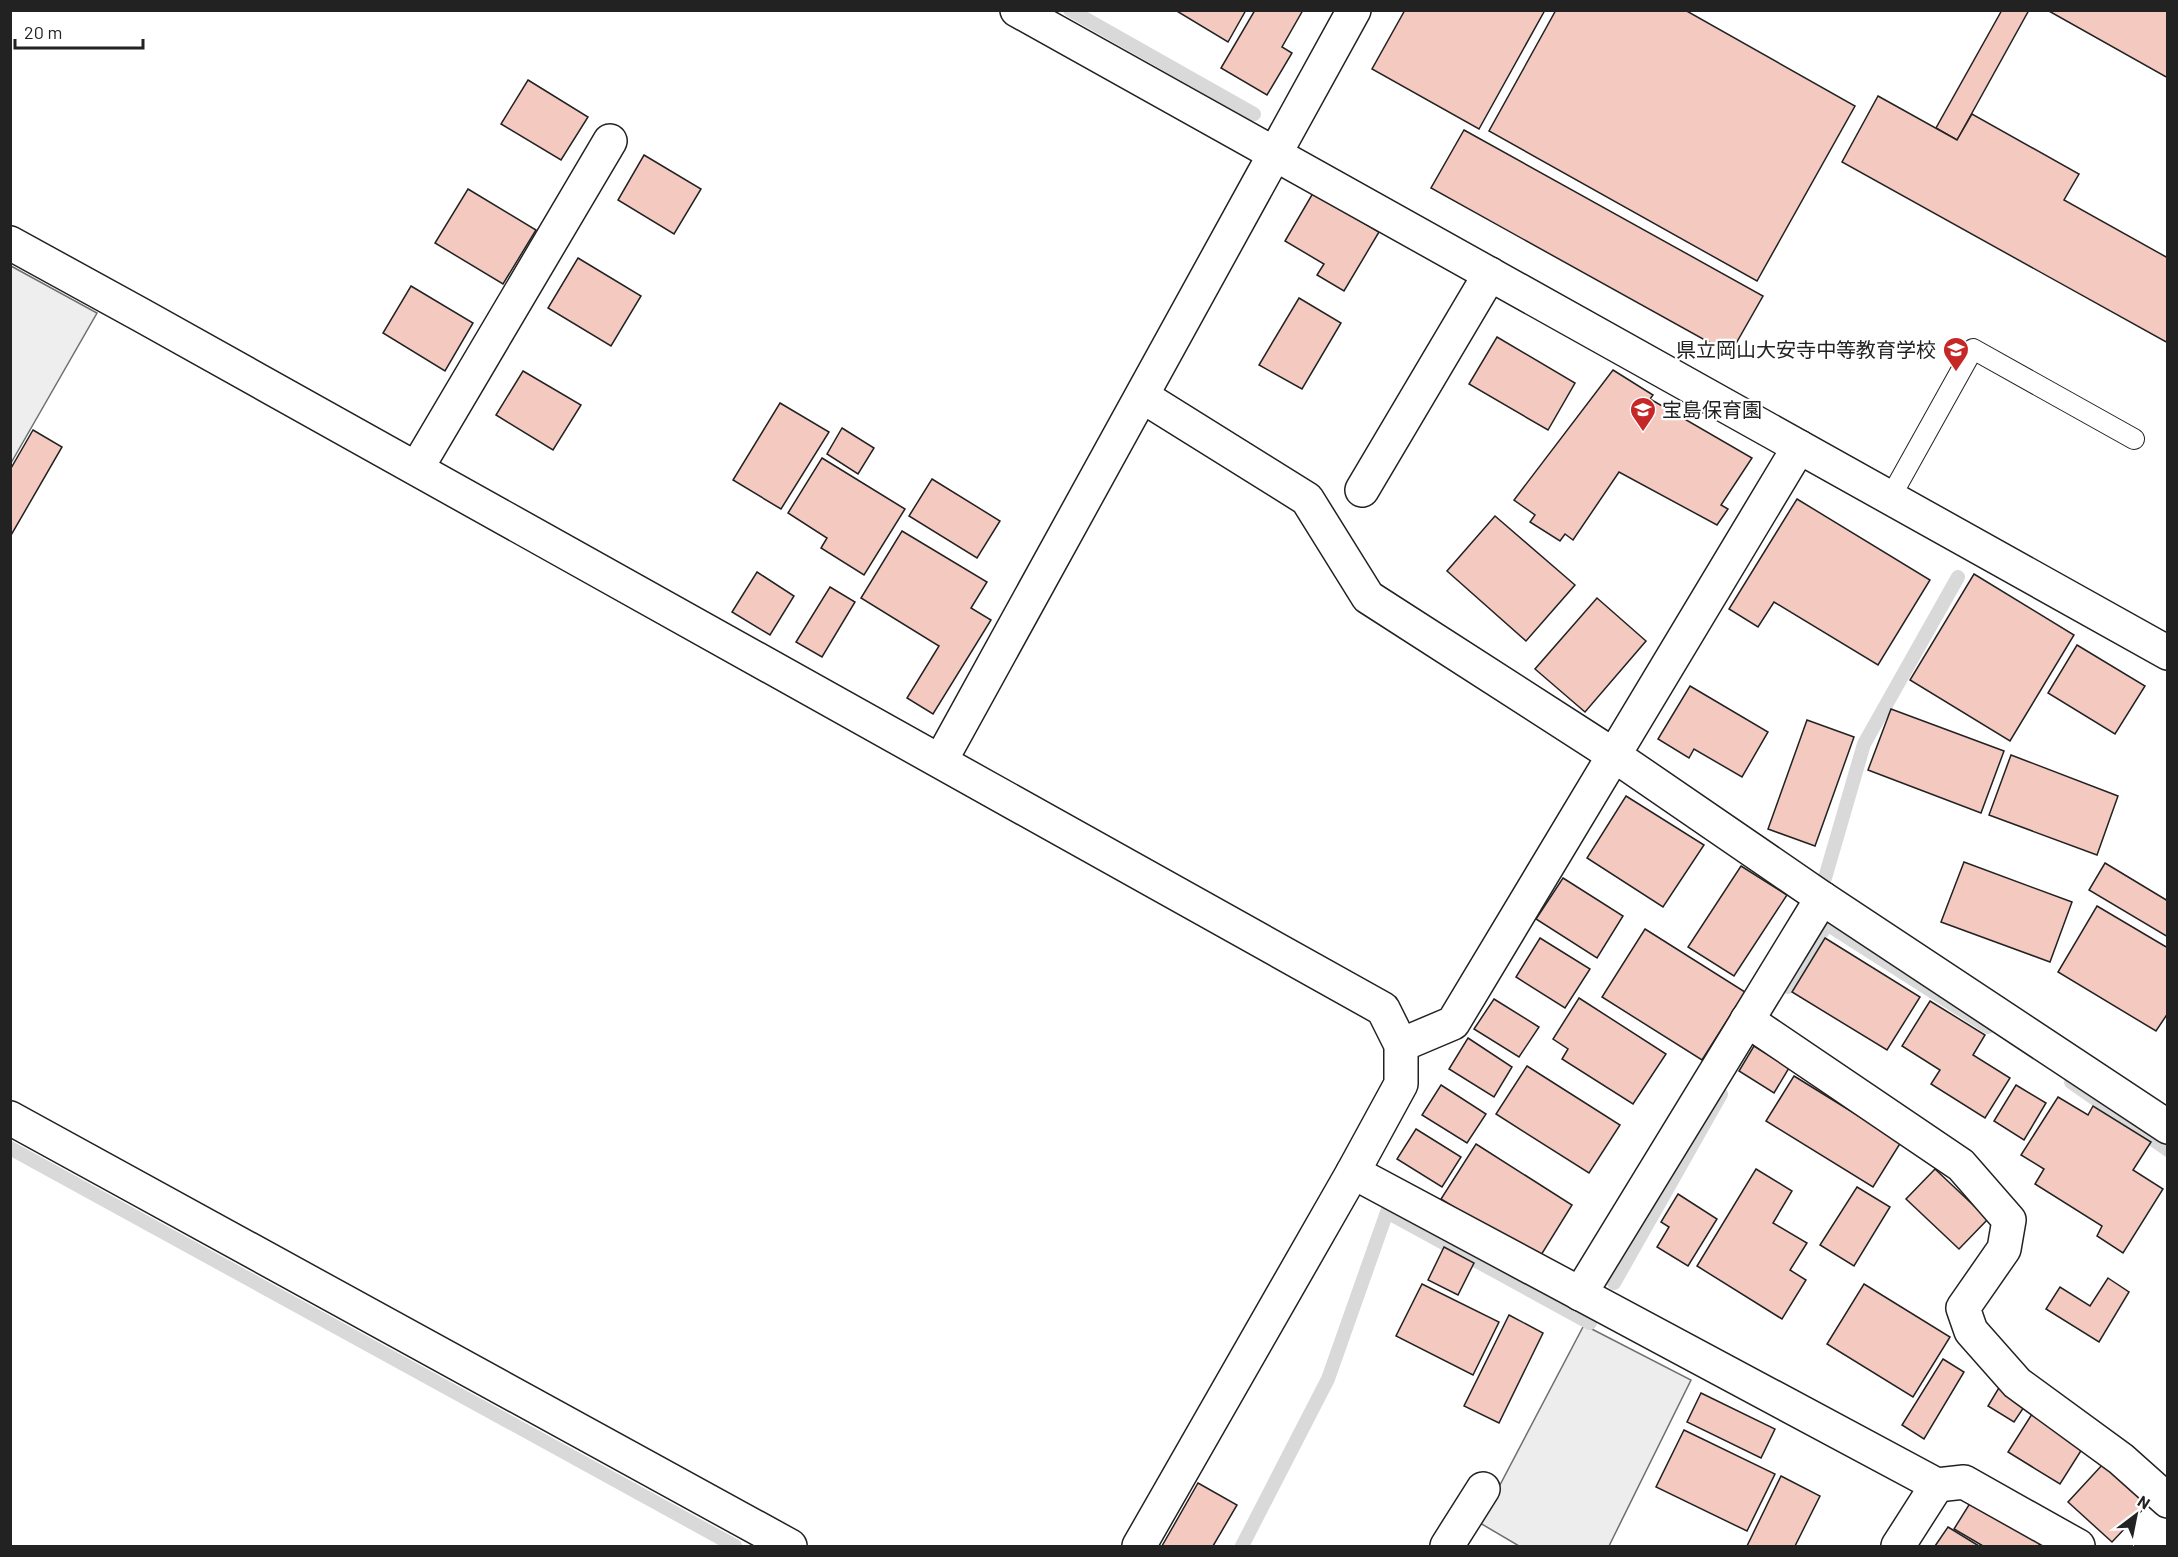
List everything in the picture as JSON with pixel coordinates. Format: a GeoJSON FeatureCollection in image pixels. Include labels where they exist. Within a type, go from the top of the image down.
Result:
{"type":"FeatureCollection","features":[{"type":"Feature","properties":{"kind":"street"},"geometry":{"type":"LineString","coordinates":[[1017,10],[2168,653]]}},
{"type":"Feature","properties":{"kind":"street"},"geometry":{"type":"LineString","coordinates":[[942,758],[1276,156],[1354,10]]}},
{"type":"Feature","properties":{"kind":"street"},"geometry":{"type":"LineString","coordinates":[[418,466],[610,141]]}},
{"type":"Feature","properties":{"kind":"street"},"geometry":{"type":"LineString","coordinates":[[10,243],[418,466],[942,758],[1383,1009],[1401,1045],[1401,1084],[1139,1546]]}},
{"type":"Feature","properties":{"kind":"street"},"geometry":{"type":"LineString","coordinates":[[1362,490],[1490,274]]}},
{"type":"Feature","properties":{"kind":"street"},"geometry":{"type":"LineString","coordinates":[[1142,396],[1308,500],[1368,597],[1615,756],[1822,898],[2168,1127]]}},
{"type":"Feature","properties":{"kind":"street"},"geometry":{"type":"LineString","coordinates":[[1401,1045],[1453,1023],[1799,447]]}},
{"type":"Feature","properties":{"kind":"street"},"geometry":{"type":"LineString","coordinates":[[1580,1294],[1822,898]]}},
{"type":"Feature","properties":{"kind":"street"},"geometry":{"type":"LineString","coordinates":[[1747,1020],[1961,1165],[2009,1220],[2004,1249],[1963,1308],[1971,1331],[2017,1383],[2121,1459],[2168,1502]]}},
{"type":"Feature","properties":{"kind":"street"},"geometry":{"type":"LineString","coordinates":[[10,1118],[790,1546]]}},
{"type":"Feature","properties":{"kind":"street"},"geometry":{"type":"LineString","coordinates":[[1353,1172],[1937,1485],[1964,1482],[2078,1546]]}},
{"type":"Feature","properties":{"kind":"street"},"geometry":{"type":"LineString","coordinates":[[1898,1546],[1937,1485]]}},
{"type":"Feature","properties":{"kind":"street"},"geometry":{"type":"LineString","coordinates":[[1447,1546],[1483,1489]]}},
{"type":"Feature","properties":{"kind":"lane"},"geometry":{"type":"LineString","coordinates":[[1890,498],[1973,349],[2134,439]]}},
{"type":"Feature","properties":{"kind":"shaded area"},"geometry":{"type":"Polygon","coordinates":[[[11,266],[97,313],[11,463],[11,266]]]}},
{"type":"Feature","properties":{"kind":"shaded area"},"geometry":{"type":"Polygon","coordinates":[[[1584,1325],[1691,1380],[1609,1546],[1519,1546],[1480,1523],[1584,1325]]]}},
{"type":"Feature","properties":{"kind":"building"},"geometry":{"type":"Polygon","coordinates":[[[1175,10],[1246,10],[1228,42],[1175,10]]]}},
{"type":"Feature","properties":{"kind":"building"},"geometry":{"type":"Polygon","coordinates":[[[1255,10],[1303,10],[1282,47],[1292,53],[1267,95],[1221,68],[1255,10]]]}},
{"type":"Feature","properties":{"kind":"building"},"geometry":{"type":"Polygon","coordinates":[[[1405,10],[1545,10],[1479,129],[1372,69],[1405,10]]]}},
{"type":"Feature","properties":{"kind":"building"},"geometry":{"type":"Polygon","coordinates":[[[1556,10],[1685,10],[1855,106],[1757,281],[1489,131],[1556,10]]]}},
{"type":"Feature","properties":{"kind":"building"},"geometry":{"type":"Polygon","coordinates":[[[2002,10],[2029,10],[1957,140],[1936,128],[2002,10]]]}},
{"type":"Feature","properties":{"kind":"building"},"geometry":{"type":"Polygon","coordinates":[[[2047,10],[2168,10],[2168,78],[2047,10]]]}},
{"type":"Feature","properties":{"kind":"building"},"geometry":{"type":"Polygon","coordinates":[[[528,80],[588,117],[561,160],[501,124],[528,80]]]}},
{"type":"Feature","properties":{"kind":"building"},"geometry":{"type":"Polygon","coordinates":[[[1878,96],[1957,140],[1972,114],[2079,174],[2064,200],[2168,258],[2168,343],[1842,162],[1878,96]]]}},
{"type":"Feature","properties":{"kind":"building"},"geometry":{"type":"Polygon","coordinates":[[[1464,130],[1763,296],[1730,354],[1431,188],[1464,130]]]}},
{"type":"Feature","properties":{"kind":"building"},"geometry":{"type":"Polygon","coordinates":[[[644,155],[701,189],[674,234],[618,200],[644,155]]]}},
{"type":"Feature","properties":{"kind":"building"},"geometry":{"type":"Polygon","coordinates":[[[468,189],[536,230],[503,284],[435,243],[468,189]]]}},
{"type":"Feature","properties":{"kind":"building"},"geometry":{"type":"Polygon","coordinates":[[[1313,193],[1379,232],[1344,291],[1317,275],[1324,264],[1285,241],[1313,193]]]}},
{"type":"Feature","properties":{"kind":"building"},"geometry":{"type":"Polygon","coordinates":[[[578,258],[641,296],[611,346],[548,308],[578,258]]]}},
{"type":"Feature","properties":{"kind":"building"},"geometry":{"type":"Polygon","coordinates":[[[411,286],[473,323],[445,371],[383,333],[411,286]]]}},
{"type":"Feature","properties":{"kind":"building"},"geometry":{"type":"Polygon","coordinates":[[[1299,298],[1341,323],[1302,389],[1259,365],[1299,298]]]}},
{"type":"Feature","properties":{"kind":"building"},"geometry":{"type":"Polygon","coordinates":[[[1497,337],[1575,383],[1548,430],[1469,384],[1497,337]]]}},
{"type":"Feature","properties":{"kind":"building"},"geometry":{"type":"Polygon","coordinates":[[[1613,370],[1653,395],[1650,399],[1752,458],[1721,505],[1728,509],[1717,525],[1619,472],[1573,540],[1565,534],[1560,541],[1530,522],[1535,515],[1514,500],[1613,370]]]}},
{"type":"Feature","properties":{"kind":"building"},"geometry":{"type":"Polygon","coordinates":[[[523,371],[581,405],[553,450],[496,415],[523,371]]]}},
{"type":"Feature","properties":{"kind":"building"},"geometry":{"type":"Polygon","coordinates":[[[780,403],[829,432],[781,509],[733,480],[780,403]]]}},
{"type":"Feature","properties":{"kind":"building"},"geometry":{"type":"Polygon","coordinates":[[[842,428],[874,448],[858,474],[827,454],[842,428]]]}},
{"type":"Feature","properties":{"kind":"building"},"geometry":{"type":"Polygon","coordinates":[[[33,430],[62,447],[10,537],[10,470],[33,430]]]}},
{"type":"Feature","properties":{"kind":"building"},"geometry":{"type":"Polygon","coordinates":[[[822,458],[905,509],[864,575],[821,548],[827,538],[788,513],[822,458]]]}},
{"type":"Feature","properties":{"kind":"building"},"geometry":{"type":"Polygon","coordinates":[[[932,479],[1000,521],[977,558],[909,516],[932,479]]]}},
{"type":"Feature","properties":{"kind":"building"},"geometry":{"type":"Polygon","coordinates":[[[1797,499],[1930,580],[1878,665],[1774,602],[1758,627],[1729,609],[1797,499]]]}},
{"type":"Feature","properties":{"kind":"building"},"geometry":{"type":"Polygon","coordinates":[[[1495,516],[1575,585],[1526,641],[1447,571],[1495,516]]]}},
{"type":"Feature","properties":{"kind":"building"},"geometry":{"type":"Polygon","coordinates":[[[902,531],[987,582],[971,608],[991,620],[933,714],[907,698],[939,646],[861,598],[902,531]]]}},
{"type":"Feature","properties":{"kind":"building"},"geometry":{"type":"Polygon","coordinates":[[[757,572],[794,596],[770,635],[732,612],[757,572]]]}},
{"type":"Feature","properties":{"kind":"building"},"geometry":{"type":"Polygon","coordinates":[[[1974,574],[2074,635],[2010,741],[1910,680],[1974,574]]]}},
{"type":"Feature","properties":{"kind":"building"},"geometry":{"type":"Polygon","coordinates":[[[830,587],[855,602],[822,657],[796,642],[830,587]]]}},
{"type":"Feature","properties":{"kind":"building"},"geometry":{"type":"Polygon","coordinates":[[[1597,598],[1646,641],[1585,712],[1535,669],[1597,598]]]}},
{"type":"Feature","properties":{"kind":"building"},"geometry":{"type":"Polygon","coordinates":[[[2077,645],[2145,686],[2115,734],[2048,693],[2077,645]]]}},
{"type":"Feature","properties":{"kind":"building"},"geometry":{"type":"Polygon","coordinates":[[[1690,686],[1768,732],[1742,777],[1694,749],[1689,758],[1658,739],[1690,686]]]}},
{"type":"Feature","properties":{"kind":"building"},"geometry":{"type":"Polygon","coordinates":[[[1891,709],[2004,751],[1981,813],[1868,770],[1891,709]]]}},
{"type":"Feature","properties":{"kind":"building"},"geometry":{"type":"Polygon","coordinates":[[[1807,720],[1854,737],[1815,846],[1768,829],[1807,720]]]}},
{"type":"Feature","properties":{"kind":"building"},"geometry":{"type":"Polygon","coordinates":[[[2011,755],[2118,796],[2097,855],[1989,815],[2011,755]]]}},
{"type":"Feature","properties":{"kind":"building"},"geometry":{"type":"Polygon","coordinates":[[[1626,796],[1704,845],[1663,907],[1587,858],[1626,796]]]}},
{"type":"Feature","properties":{"kind":"building"},"geometry":{"type":"Polygon","coordinates":[[[1964,862],[2072,902],[2050,962],[1941,922],[1964,862]]]}},
{"type":"Feature","properties":{"kind":"building"},"geometry":{"type":"Polygon","coordinates":[[[2105,863],[2168,901],[2168,937],[2089,890],[2105,863]]]}},
{"type":"Feature","properties":{"kind":"building"},"geometry":{"type":"Polygon","coordinates":[[[1741,866],[1787,895],[1734,976],[1688,947],[1741,866]]]}},
{"type":"Feature","properties":{"kind":"building"},"geometry":{"type":"Polygon","coordinates":[[[1563,878],[1623,916],[1597,958],[1536,919],[1563,878]]]}},
{"type":"Feature","properties":{"kind":"building"},"geometry":{"type":"Polygon","coordinates":[[[2097,906],[2168,948],[2168,1013],[2156,1031],[2058,972],[2097,906]]]}},
{"type":"Feature","properties":{"kind":"building"},"geometry":{"type":"Polygon","coordinates":[[[1645,929],[1745,992],[1702,1060],[1602,997],[1645,929]]]}},
{"type":"Feature","properties":{"kind":"building"},"geometry":{"type":"Polygon","coordinates":[[[1540,938],[1590,969],[1565,1008],[1516,977],[1540,938]]]}},
{"type":"Feature","properties":{"kind":"building"},"geometry":{"type":"Polygon","coordinates":[[[1825,938],[1920,997],[1887,1050],[1792,992],[1825,938]]]}},
{"type":"Feature","properties":{"kind":"building"},"geometry":{"type":"Polygon","coordinates":[[[1579,998],[1666,1054],[1633,1104],[1562,1059],[1568,1049],[1553,1039],[1579,998]]]}},
{"type":"Feature","properties":{"kind":"building"},"geometry":{"type":"Polygon","coordinates":[[[1494,999],[1539,1027],[1519,1057],[1474,1029],[1494,999]]]}},
{"type":"Feature","properties":{"kind":"building"},"geometry":{"type":"Polygon","coordinates":[[[1930,1001],[1985,1035],[1973,1055],[2010,1078],[1985,1118],[1931,1084],[1940,1070],[1902,1046],[1930,1001]]]}},
{"type":"Feature","properties":{"kind":"building"},"geometry":{"type":"Polygon","coordinates":[[[1468,1038],[1512,1067],[1494,1097],[1449,1069],[1468,1038]]]}},
{"type":"Feature","properties":{"kind":"building"},"geometry":{"type":"Polygon","coordinates":[[[1754,1046],[1789,1068],[1774,1093],[1739,1071],[1754,1046]]]}},
{"type":"Feature","properties":{"kind":"building"},"geometry":{"type":"Polygon","coordinates":[[[1527,1066],[1620,1125],[1589,1173],[1496,1114],[1527,1066]]]}},
{"type":"Feature","properties":{"kind":"building"},"geometry":{"type":"Polygon","coordinates":[[[1794,1076],[1901,1142],[1873,1187],[1766,1121],[1794,1076]]]}},
{"type":"Feature","properties":{"kind":"building"},"geometry":{"type":"Polygon","coordinates":[[[1441,1085],[1486,1114],[1467,1143],[1422,1115],[1441,1085]]]}},
{"type":"Feature","properties":{"kind":"building"},"geometry":{"type":"Polygon","coordinates":[[[2016,1085],[2046,1103],[2024,1140],[1994,1121],[2016,1085]]]}},
{"type":"Feature","properties":{"kind":"building"},"geometry":{"type":"Polygon","coordinates":[[[2058,1097],[2088,1115],[2093,1106],[2151,1142],[2133,1170],[2163,1189],[2123,1253],[2097,1236],[2102,1226],[2035,1184],[2044,1169],[2021,1155],[2058,1097]]]}},
{"type":"Feature","properties":{"kind":"building"},"geometry":{"type":"Polygon","coordinates":[[[1416,1129],[1461,1157],[1442,1187],[1397,1159],[1416,1129]]]}},
{"type":"Feature","properties":{"kind":"building"},"geometry":{"type":"Polygon","coordinates":[[[1476,1144],[1572,1205],[1538,1260],[1441,1199],[1476,1144]]]}},
{"type":"Feature","properties":{"kind":"building"},"geometry":{"type":"Polygon","coordinates":[[[1756,1169],[1792,1191],[1773,1223],[1807,1243],[1790,1270],[1806,1280],[1782,1319],[1697,1266],[1756,1169]]]}},
{"type":"Feature","properties":{"kind":"building"},"geometry":{"type":"Polygon","coordinates":[[[1935,1169],[1988,1219],[1959,1249],[1906,1199],[1935,1169]]]}},
{"type":"Feature","properties":{"kind":"building"},"geometry":{"type":"Polygon","coordinates":[[[1857,1187],[1890,1207],[1854,1266],[1820,1245],[1857,1187]]]}},
{"type":"Feature","properties":{"kind":"building"},"geometry":{"type":"Polygon","coordinates":[[[1678,1194],[1717,1219],[1688,1266],[1657,1247],[1669,1227],[1661,1222],[1678,1194]]]}},
{"type":"Feature","properties":{"kind":"building"},"geometry":{"type":"Polygon","coordinates":[[[1444,1247],[1474,1263],[1458,1295],[1428,1280],[1444,1247]]]}},
{"type":"Feature","properties":{"kind":"building"},"geometry":{"type":"Polygon","coordinates":[[[2108,1278],[2129,1292],[2099,1342],[2046,1309],[2060,1287],[2090,1306],[2108,1278]]]}},
{"type":"Feature","properties":{"kind":"building"},"geometry":{"type":"Polygon","coordinates":[[[1422,1284],[1499,1322],[1473,1375],[1396,1336],[1422,1284]]]}},
{"type":"Feature","properties":{"kind":"building"},"geometry":{"type":"Polygon","coordinates":[[[1864,1284],[1950,1337],[1913,1397],[1827,1344],[1864,1284]]]}},
{"type":"Feature","properties":{"kind":"building"},"geometry":{"type":"Polygon","coordinates":[[[1509,1315],[1543,1333],[1499,1423],[1464,1406],[1509,1315]]]}},
{"type":"Feature","properties":{"kind":"building"},"geometry":{"type":"Polygon","coordinates":[[[1943,1359],[1964,1372],[1924,1439],[1902,1425],[1943,1359]]]}},
{"type":"Feature","properties":{"kind":"building"},"geometry":{"type":"Polygon","coordinates":[[[2003,1381],[2030,1398],[2014,1422],[1988,1406],[2003,1381]]]}},
{"type":"Feature","properties":{"kind":"building"},"geometry":{"type":"Polygon","coordinates":[[[1701,1393],[1775,1429],[1761,1458],[1687,1422],[1701,1393]]]}},
{"type":"Feature","properties":{"kind":"building"},"geometry":{"type":"Polygon","coordinates":[[[2032,1414],[2084,1446],[2060,1484],[2008,1452],[2032,1414]]]}},
{"type":"Feature","properties":{"kind":"building"},"geometry":{"type":"Polygon","coordinates":[[[1684,1430],[1775,1474],[1747,1531],[1656,1487],[1684,1430]]]}},
{"type":"Feature","properties":{"kind":"building"},"geometry":{"type":"Polygon","coordinates":[[[2103,1464],[2147,1505],[2112,1542],[2068,1502],[2103,1464]]]}},
{"type":"Feature","properties":{"kind":"building"},"geometry":{"type":"Polygon","coordinates":[[[1781,1476],[1820,1496],[1795,1546],[1747,1546],[1781,1476]]]}},
{"type":"Feature","properties":{"kind":"building"},"geometry":{"type":"Polygon","coordinates":[[[1198,1483],[1237,1505],[1213,1546],[1162,1546],[1198,1483]]]}},
{"type":"Feature","properties":{"kind":"building"},"geometry":{"type":"Polygon","coordinates":[[[1972,1500],[2041,1543],[2038,1546],[1983,1546],[1954,1529],[1972,1500]]]}},
{"type":"Feature","properties":{"kind":"building"},"geometry":{"type":"Polygon","coordinates":[[[1948,1527],[1979,1546],[1935,1546],[1948,1527]]]}},
{"type":"Feature","properties":{"kind":"waterway"},"geometry":{"type":"LineString","coordinates":[[1070,10],[1254,114]]}},
{"type":"Feature","properties":{"kind":"waterway"},"geometry":{"type":"LineString","coordinates":[[1825,878],[1864,744],[1958,577]]}},
{"type":"Feature","properties":{"kind":"waterway"},"geometry":{"type":"LineString","coordinates":[[1788,987],[1827,924],[1988,1027]]}},
{"type":"Feature","properties":{"kind":"waterway"},"geometry":{"type":"LineString","coordinates":[[2071,1082],[2168,1150]]}},
{"type":"Feature","properties":{"kind":"waterway"},"geometry":{"type":"LineString","coordinates":[[1614,1283],[1721,1094]]}},
{"type":"Feature","properties":{"kind":"waterway"},"geometry":{"type":"LineString","coordinates":[[10,1148],[735,1546]]}},
{"type":"Feature","properties":{"kind":"waterway"},"geometry":{"type":"LineString","coordinates":[[1242,1546],[1328,1379],[1387,1212],[1590,1323]]}},
{"type":"Feature","properties":{"kind":"place","name":"県立岡山大安寺中等教育学校"},"geometry":{"type":"Point","coordinates":[1956,373]}},
{"type":"Feature","properties":{"kind":"place","name":"宝島保育園"},"geometry":{"type":"Point","coordinates":[1643,433]}}]}
